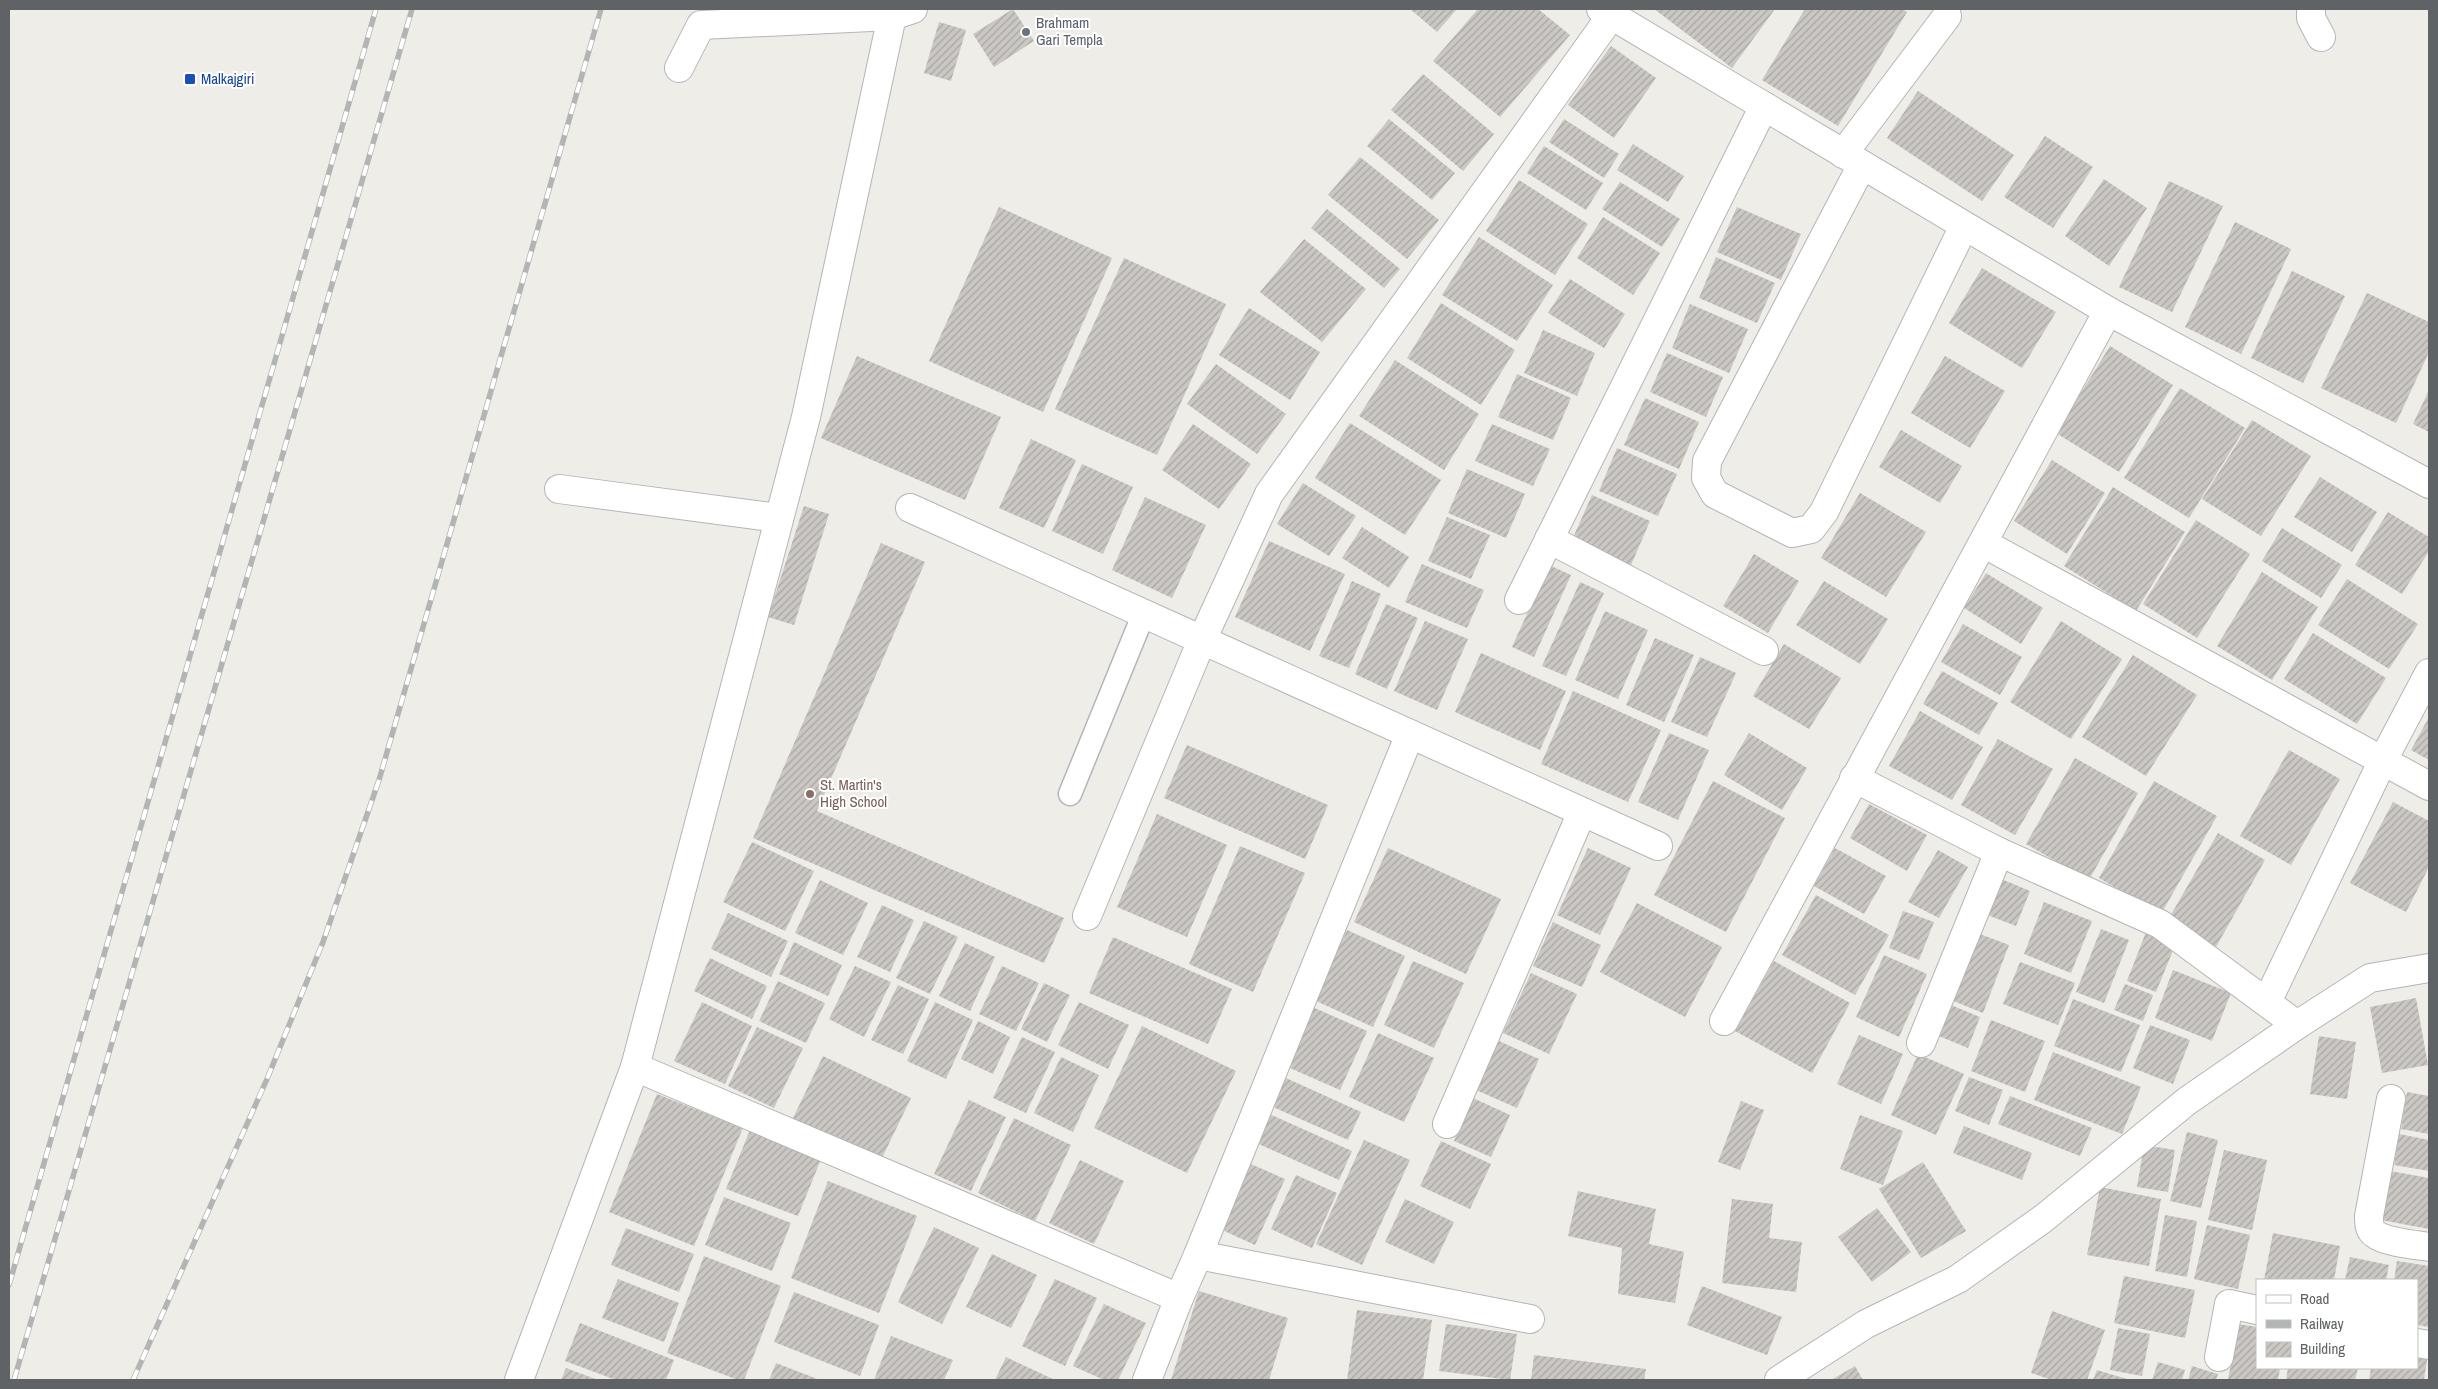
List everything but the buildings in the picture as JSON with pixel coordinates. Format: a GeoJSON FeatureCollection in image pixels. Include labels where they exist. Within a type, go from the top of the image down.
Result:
{"type":"FeatureCollection","features":[{"type":"Feature","properties":{"kind":"street"},"geometry":{"type":"LineString","coordinates":[[2311,9],[2311,18],[2321,37]]}},
{"type":"Feature","properties":{"kind":"street"},"geometry":{"type":"LineString","coordinates":[[519,1380],[635,1067],[806,417],[903,13],[701,25],[679,68]]}},
{"type":"Feature","properties":{"kind":"street"},"geometry":{"type":"LineString","coordinates":[[1087,916],[1202,640],[1269,494],[1615,14],[1853,160],[2108,311],[2429,484]]}},
{"type":"Feature","properties":{"kind":"street"},"geometry":{"type":"LineString","coordinates":[[1947,16],[1853,160],[1708,460],[1706,478],[1715,494],[1792,533],[1811,529],[1824,512],[1964,226]]}},
{"type":"Feature","properties":{"kind":"street"},"geometry":{"type":"LineString","coordinates":[[1519,600],[1764,106]]}},
{"type":"Feature","properties":{"kind":"street"},"geometry":{"type":"LineString","coordinates":[[1724,1021],[2108,311]]}},
{"type":"Feature","properties":{"kind":"street"},"geometry":{"type":"LineString","coordinates":[[559,489],[779,518]]}},
{"type":"Feature","properties":{"kind":"street"},"geometry":{"type":"LineString","coordinates":[[910,508],[1658,846]]}},
{"type":"Feature","properties":{"kind":"street"},"geometry":{"type":"LineString","coordinates":[[1549,539],[1764,651]]}},
{"type":"Feature","properties":{"kind":"street"},"geometry":{"type":"LineString","coordinates":[[1983,542],[2429,786]]}},
{"type":"Feature","properties":{"kind":"street"},"geometry":{"type":"LineString","coordinates":[[2267,1002],[2383,760],[2429,673]]}},
{"type":"Feature","properties":{"kind":"street"},"geometry":{"type":"LineString","coordinates":[[1147,1380],[1410,734]]}},
{"type":"Feature","properties":{"kind":"street"},"geometry":{"type":"LineString","coordinates":[[1854,778],[1999,852],[2160,924],[2297,1025]]}},
{"type":"Feature","properties":{"kind":"street"},"geometry":{"type":"LineString","coordinates":[[1447,1124],[1582,812]]}},
{"type":"Feature","properties":{"kind":"street"},"geometry":{"type":"LineString","coordinates":[[1921,1043],[1999,852]]}},
{"type":"Feature","properties":{"kind":"street"},"geometry":{"type":"LineString","coordinates":[[1787,1378],[1866,1324],[1958,1279],[2044,1218],[2187,1102],[2297,1025],[2370,978],[2429,968]]}},
{"type":"Feature","properties":{"kind":"street"},"geometry":{"type":"LineString","coordinates":[[635,1067],[1179,1298]]}},
{"type":"Feature","properties":{"kind":"street"},"geometry":{"type":"LineString","coordinates":[[2391,1099],[2369,1216],[2369,1227],[2375,1235],[2429,1247]]}},
{"type":"Feature","properties":{"kind":"street"},"geometry":{"type":"LineString","coordinates":[[1198,1255],[1530,1319]]}},
{"type":"Feature","properties":{"kind":"street"},"geometry":{"type":"LineString","coordinates":[[2219,1357],[2230,1304],[2256,1310]]}},
{"type":"Feature","properties":{"kind":"lane"},"geometry":{"type":"LineString","coordinates":[[1070,794],[1144,613]]}},
{"type":"Feature","properties":{"kind":"railway"},"geometry":{"type":"LineString","coordinates":[[9,1285],[376,9]]}},
{"type":"Feature","properties":{"kind":"railway"},"geometry":{"type":"LineString","coordinates":[[14,1380],[412,9]]}},
{"type":"Feature","properties":{"kind":"railway"},"geometry":{"type":"LineString","coordinates":[[133,1380],[267,1079],[323,942],[379,780],[601,9]]}},
{"type":"Feature","properties":{"kind":"place","name":"Brahmam Gari Templa"},"geometry":{"type":"Point","coordinates":[1026,32]}},
{"type":"Feature","properties":{"kind":"place","name":"Malkajgiri"},"geometry":{"type":"Point","coordinates":[190,79]}},
{"type":"Feature","properties":{"kind":"place","name":"St. Martin's High School"},"geometry":{"type":"Point","coordinates":[810,794]}}]}
